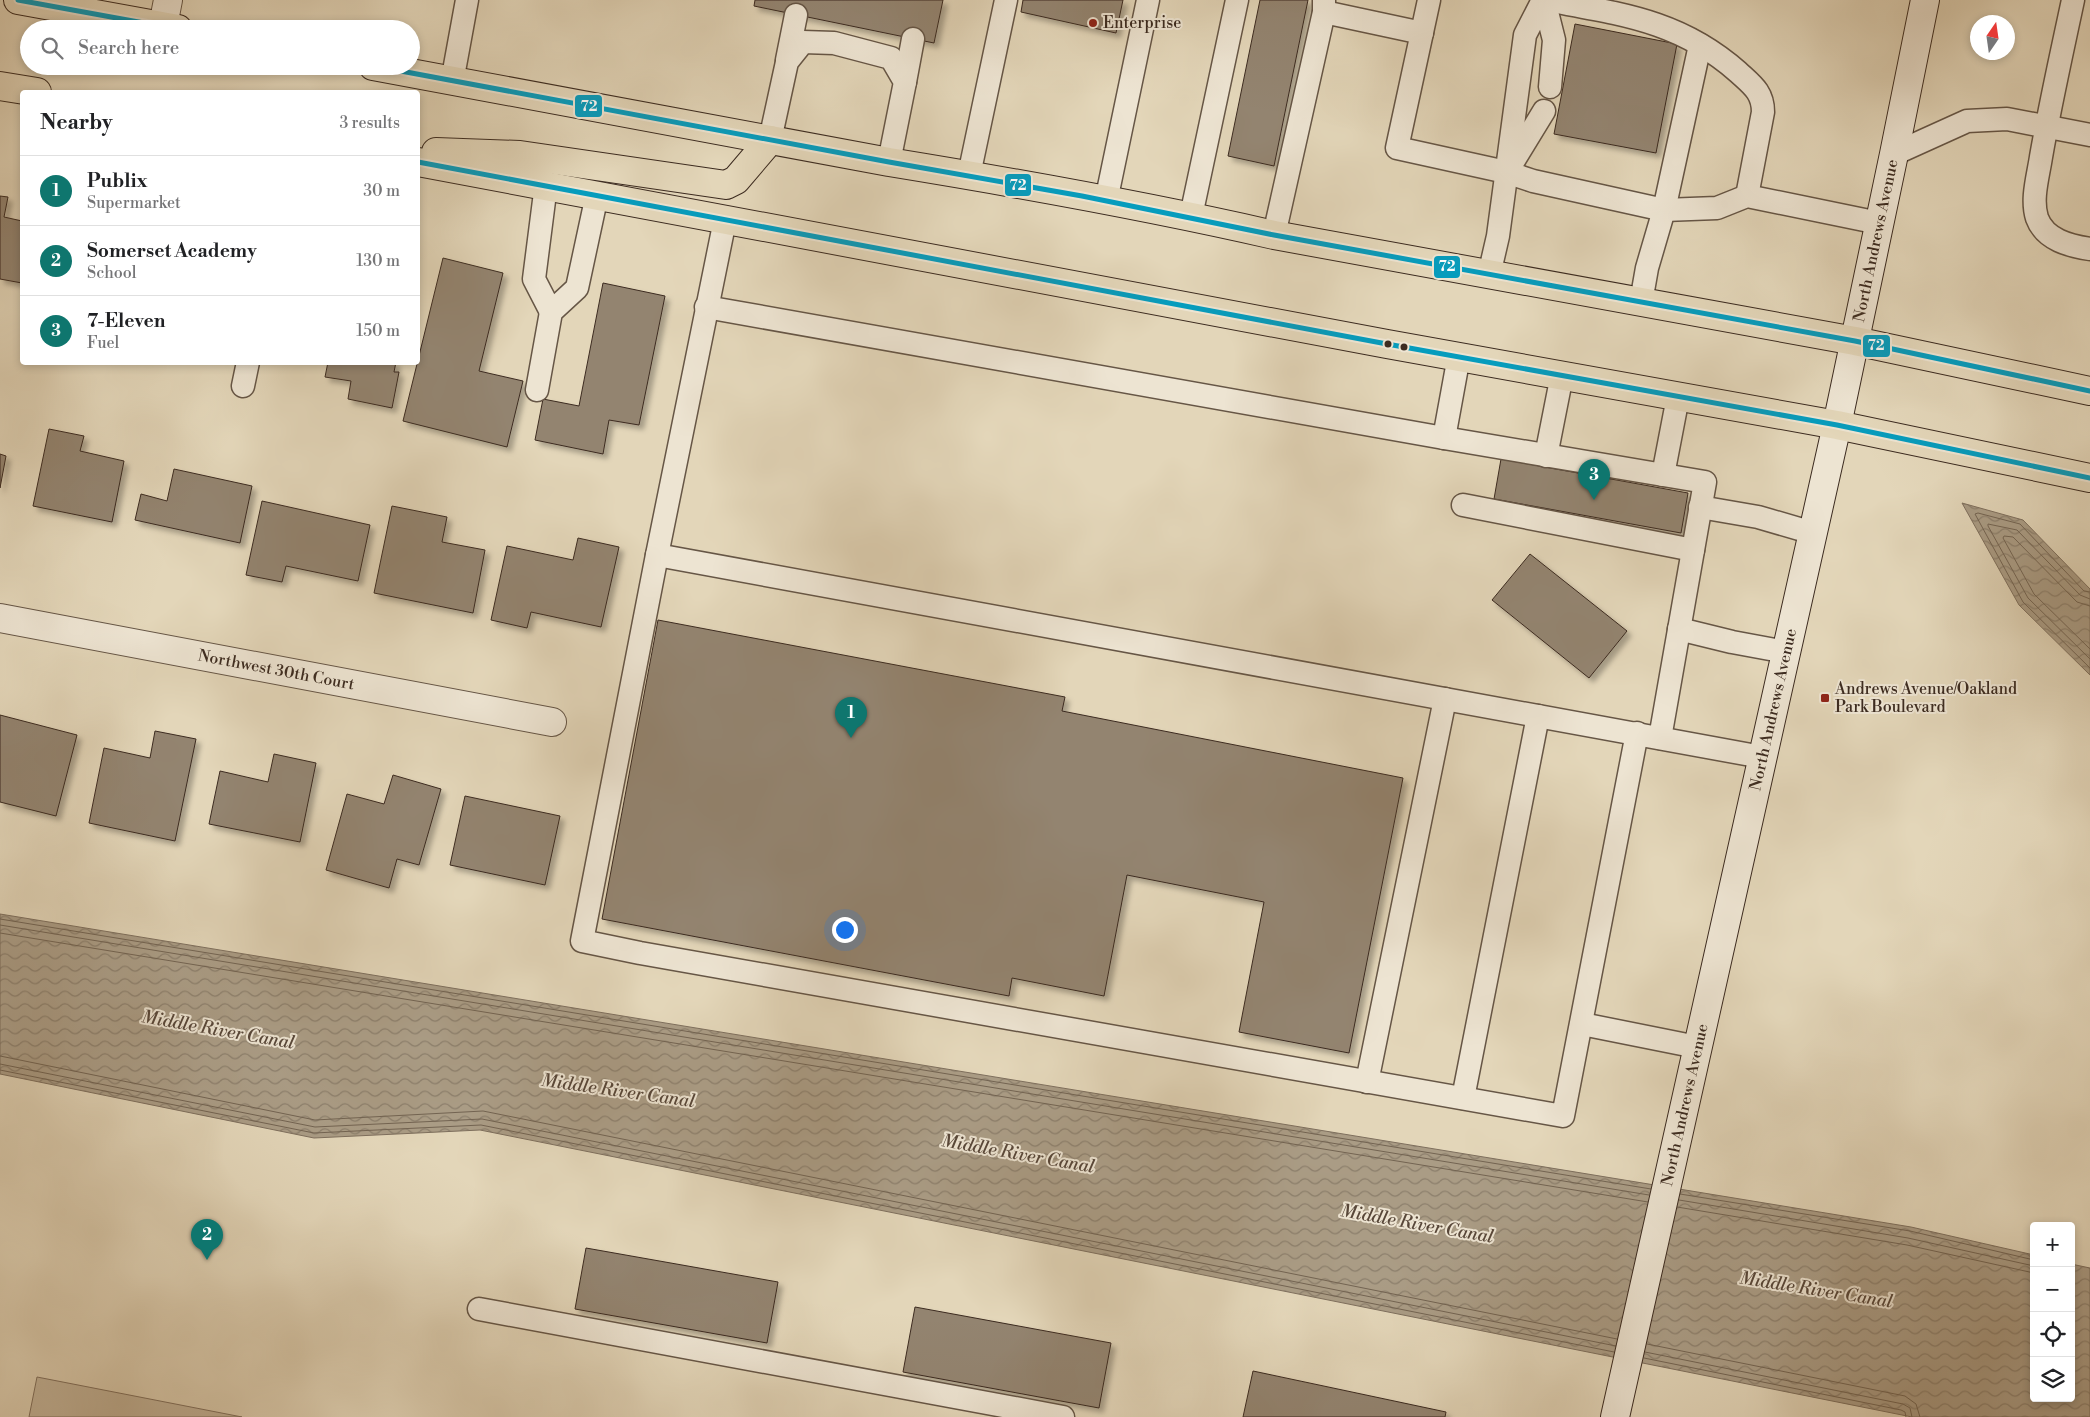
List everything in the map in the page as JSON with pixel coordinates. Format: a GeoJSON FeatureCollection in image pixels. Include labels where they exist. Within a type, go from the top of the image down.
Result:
{"type":"FeatureCollection","features":[{"type":"Feature","properties":{"kind":"main road"},"geometry":{"type":"LineString","coordinates":[[18,0],[119,9],[170,18]]}},
{"type":"Feature","properties":{"kind":"main road","name":"North Andrews Avenue"},"geometry":{"type":"LineString","coordinates":[[1615,1417],[1837,425],[1925,0]]}},
{"type":"Feature","properties":{"kind":"main road"},"geometry":{"type":"LineString","coordinates":[[417,75],[1106,200],[1191,216],[1274,235],[1855,341],[2090,391]]}},
{"type":"Feature","properties":{"kind":"main road"},"geometry":{"type":"LineString","coordinates":[[0,86],[25,90]]}},
{"type":"Feature","properties":{"kind":"main road"},"geometry":{"type":"LineString","coordinates":[[420,152],[520,155],[726,185],[736,180],[770,140]]}},
{"type":"Feature","properties":{"kind":"main road"},"geometry":{"type":"LineString","coordinates":[[420,162],[1837,425],[2090,478]]}},
{"type":"Feature","properties":{"kind":"main road","name":"Northwest 30th Court"},"geometry":{"type":"LineString","coordinates":[[0,618],[552,722]]}},
{"type":"Feature","properties":{"kind":"lane"},"geometry":{"type":"LineString","coordinates":[[452,82],[467,0]]}},
{"type":"Feature","properties":{"kind":"lane"},"geometry":{"type":"LineString","coordinates":[[969,175],[1006,0]]}},
{"type":"Feature","properties":{"kind":"lane"},"geometry":{"type":"LineString","coordinates":[[1106,200],[1148,0]]}},
{"type":"Feature","properties":{"kind":"lane"},"geometry":{"type":"LineString","coordinates":[[1191,216],[1237,0]]}},
{"type":"Feature","properties":{"kind":"lane"},"geometry":{"type":"LineString","coordinates":[[1429,0],[1397,148],[1664,210],[1717,208],[1747,196],[1879,223]]}},
{"type":"Feature","properties":{"kind":"lane"},"geometry":{"type":"LineString","coordinates":[[1544,0],[1636,17],[1676,31],[1724,60],[1753,86],[1763,100],[1763,112],[1747,196]]}},
{"type":"Feature","properties":{"kind":"lane"},"geometry":{"type":"LineString","coordinates":[[1544,0],[1554,40],[1550,87]]}},
{"type":"Feature","properties":{"kind":"lane"},"geometry":{"type":"LineString","coordinates":[[1489,274],[1498,236],[1525,35],[1544,0]]}},
{"type":"Feature","properties":{"kind":"lane"},"geometry":{"type":"LineString","coordinates":[[2073,0],[2046,125],[2034,200],[2037,219],[2051,237],[2069,246],[2090,249]]}},
{"type":"Feature","properties":{"kind":"lane"},"geometry":{"type":"LineString","coordinates":[[1274,235],[1324,6],[1422,33]]}},
{"type":"Feature","properties":{"kind":"lane"},"geometry":{"type":"LineString","coordinates":[[770,140],[796,15]]}},
{"type":"Feature","properties":{"kind":"lane"},"geometry":{"type":"LineString","coordinates":[[890,162],[913,39]]}},
{"type":"Feature","properties":{"kind":"lane"},"geometry":{"type":"LineString","coordinates":[[787,62],[803,42],[834,42],[891,58],[905,82]]}},
{"type":"Feature","properties":{"kind":"lane"},"geometry":{"type":"LineString","coordinates":[[1641,302],[1647,268],[1664,210],[1700,45]]}},
{"type":"Feature","properties":{"kind":"lane"},"geometry":{"type":"LineString","coordinates":[[1506,172],[1544,111]]}},
{"type":"Feature","properties":{"kind":"lane"},"geometry":{"type":"LineString","coordinates":[[1894,154],[1968,121],[2007,120],[2046,125],[2090,135]]}},
{"type":"Feature","properties":{"kind":"lane"},"geometry":{"type":"LineString","coordinates":[[546,185],[534,279],[551,312]]}},
{"type":"Feature","properties":{"kind":"lane"},"geometry":{"type":"LineString","coordinates":[[537,390],[551,312],[577,288],[597,195]]}},
{"type":"Feature","properties":{"kind":"lane"},"geometry":{"type":"LineString","coordinates":[[725,220],[706,307],[582,941],[1563,1116],[1637,734]]}},
{"type":"Feature","properties":{"kind":"lane"},"geometry":{"type":"LineString","coordinates":[[706,307],[1444,438],[1617,474],[1704,482],[1660,738]]}},
{"type":"Feature","properties":{"kind":"lane"},"geometry":{"type":"LineString","coordinates":[[1444,438],[1459,356]]}},
{"type":"Feature","properties":{"kind":"lane"},"geometry":{"type":"LineString","coordinates":[[243,386],[247,365]]}},
{"type":"Feature","properties":{"kind":"lane"},"geometry":{"type":"LineString","coordinates":[[1540,458],[1562,375]]}},
{"type":"Feature","properties":{"kind":"lane"},"geometry":{"type":"LineString","coordinates":[[1656,479],[1678,397]]}},
{"type":"Feature","properties":{"kind":"lane"},"geometry":{"type":"LineString","coordinates":[[1463,505],[1570,519],[1646,534],[1693,550]]}},
{"type":"Feature","properties":{"kind":"lane"},"geometry":{"type":"LineString","coordinates":[[1700,507],[1758,517],[1813,533]]}},
{"type":"Feature","properties":{"kind":"lane"},"geometry":{"type":"LineString","coordinates":[[657,556],[1762,756]]}},
{"type":"Feature","properties":{"kind":"lane"},"geometry":{"type":"LineString","coordinates":[[1679,629],[1732,642],[1786,652]]}},
{"type":"Feature","properties":{"kind":"lane"},"geometry":{"type":"LineString","coordinates":[[1367,1082],[1446,699]]}},
{"type":"Feature","properties":{"kind":"lane"},"geometry":{"type":"LineString","coordinates":[[1463,1098],[1538,716]]}},
{"type":"Feature","properties":{"kind":"lane"},"geometry":{"type":"LineString","coordinates":[[1582,1024],[1697,1047]]}},
{"type":"Feature","properties":{"kind":"lane"},"geometry":{"type":"LineString","coordinates":[[479,1309],[1063,1417]]}},
{"type":"Feature","properties":{"kind":"shaded area"},"geometry":{"type":"Polygon","coordinates":[[[37,1377],[242,1417],[29,1417],[37,1377]]]}},
{"type":"Feature","properties":{"kind":"water"},"geometry":{"type":"Polygon","coordinates":[[[1962,503],[2023,520],[2090,589],[2090,675],[2019,605],[1962,503]]]}},
{"type":"Feature","properties":{"kind":"water","name":"Middle River Canal"},"geometry":{"type":"Polygon","coordinates":[[[0,914],[1911,1227],[2030,1254],[2030,1402],[2075,1402],[2075,1265],[2090,1268],[2090,1417],[1912,1417],[480,1130],[314,1138],[0,1074],[0,914]]]}},
{"type":"Feature","properties":{"kind":"building"},"geometry":{"type":"Polygon","coordinates":[[[755,0],[943,0],[934,43],[754,6],[755,0]]]}},
{"type":"Feature","properties":{"kind":"building","name":"Enterprise"},"geometry":{"type":"Polygon","coordinates":[[[1023,0],[1123,0],[1116,33],[1021,12],[1023,0]]]}},
{"type":"Feature","properties":{"kind":"building"},"geometry":{"type":"Polygon","coordinates":[[[1260,0],[1308,0],[1274,166],[1228,156],[1260,0]]]}},
{"type":"Feature","properties":{"kind":"building"},"geometry":{"type":"Polygon","coordinates":[[[1575,24],[1677,44],[1656,153],[1554,134],[1575,24]]]}},
{"type":"Feature","properties":{"kind":"building"},"geometry":{"type":"Polygon","coordinates":[[[0,196],[8,197],[4,217],[20,221],[20,283],[0,279],[0,196]]]}},
{"type":"Feature","properties":{"kind":"building"},"geometry":{"type":"Polygon","coordinates":[[[443,258],[503,273],[479,371],[523,381],[507,447],[403,421],[417,365],[420,365],[420,352],[443,258]]]}},
{"type":"Feature","properties":{"kind":"building"},"geometry":{"type":"Polygon","coordinates":[[[603,283],[665,296],[639,425],[609,420],[603,454],[535,440],[543,399],[579,406],[603,283]]]}},
{"type":"Feature","properties":{"kind":"building"},"geometry":{"type":"Polygon","coordinates":[[[327,365],[395,365],[394,372],[399,372],[392,408],[348,399],[351,381],[325,377],[327,365]]]}},
{"type":"Feature","properties":{"kind":"building"},"geometry":{"type":"Polygon","coordinates":[[[49,429],[84,436],[80,451],[124,461],[112,522],[33,506],[49,429]]]}},
{"type":"Feature","properties":{"kind":"building"},"geometry":{"type":"Polygon","coordinates":[[[0,454],[6,456],[0,488],[0,454]]]}},
{"type":"Feature","properties":{"kind":"building"},"geometry":{"type":"Polygon","coordinates":[[[1501,459],[1688,493],[1681,533],[1494,499],[1501,459]]]}},
{"type":"Feature","properties":{"kind":"building"},"geometry":{"type":"Polygon","coordinates":[[[174,469],[252,486],[240,543],[135,520],[141,494],[167,501],[174,469]]]}},
{"type":"Feature","properties":{"kind":"building"},"geometry":{"type":"Polygon","coordinates":[[[262,501],[370,525],[358,581],[286,566],[282,582],[246,575],[262,501]]]}},
{"type":"Feature","properties":{"kind":"building"},"geometry":{"type":"Polygon","coordinates":[[[392,506],[447,517],[442,542],[485,550],[473,613],[374,593],[392,506]]]}},
{"type":"Feature","properties":{"kind":"building"},"geometry":{"type":"Polygon","coordinates":[[[578,538],[619,547],[601,627],[531,612],[527,628],[491,620],[507,546],[573,560],[578,538]]]}},
{"type":"Feature","properties":{"kind":"building"},"geometry":{"type":"Polygon","coordinates":[[[1530,554],[1627,631],[1589,678],[1492,600],[1530,554]]]}},
{"type":"Feature","properties":{"kind":"building"},"geometry":{"type":"Polygon","coordinates":[[[658,620],[1065,697],[1062,711],[1403,778],[1349,1053],[1239,1032],[1264,902],[1127,875],[1104,996],[1012,978],[1009,996],[602,919],[658,620]]]}},
{"type":"Feature","properties":{"kind":"building"},"geometry":{"type":"Polygon","coordinates":[[[0,715],[77,735],[56,816],[0,802],[0,715]]]}},
{"type":"Feature","properties":{"kind":"building"},"geometry":{"type":"Polygon","coordinates":[[[155,731],[196,739],[175,841],[89,823],[104,748],[150,758],[155,731]]]}},
{"type":"Feature","properties":{"kind":"building"},"geometry":{"type":"Polygon","coordinates":[[[274,754],[316,763],[300,842],[209,824],[220,771],[268,782],[274,754]]]}},
{"type":"Feature","properties":{"kind":"building"},"geometry":{"type":"Polygon","coordinates":[[[393,775],[441,789],[419,865],[397,859],[389,888],[326,870],[347,794],[384,804],[393,775]]]}},
{"type":"Feature","properties":{"kind":"building"},"geometry":{"type":"Polygon","coordinates":[[[465,796],[560,816],[545,885],[450,865],[465,796]]]}},
{"type":"Feature","properties":{"kind":"building"},"geometry":{"type":"Polygon","coordinates":[[[586,1248],[778,1282],[767,1343],[575,1309],[586,1248]]]}},
{"type":"Feature","properties":{"kind":"building"},"geometry":{"type":"Polygon","coordinates":[[[915,1307],[1111,1343],[1099,1408],[903,1372],[915,1307]]]}},
{"type":"Feature","properties":{"kind":"building"},"geometry":{"type":"Polygon","coordinates":[[[1253,1371],[1446,1412],[1445,1417],[1243,1417],[1253,1371]]]}},
{"type":"Feature","properties":{"kind":"transit line","name":"72"},"geometry":{"type":"LineString","coordinates":[[18,0],[128,20]]}},
{"type":"Feature","properties":{"kind":"transit line","name":"72"},"geometry":{"type":"LineString","coordinates":[[420,75],[1082,196],[1274,235],[1855,341],[2090,391]]}},
{"type":"Feature","properties":{"kind":"transit line","name":"72"},"geometry":{"type":"LineString","coordinates":[[420,162],[1387,344],[1837,425],[2090,478]]}},
{"type":"Feature","properties":{"kind":"place","name":"Enterprise"},"geometry":{"type":"Point","coordinates":[1093,23]}},
{"type":"Feature","properties":{"kind":"place","name":"7-Eleven"},"geometry":{"type":"Point","coordinates":[1594,500]}},
{"type":"Feature","properties":{"kind":"place","name":"Andrews Avenue/Oakland Park Boulevard"},"geometry":{"type":"Point","coordinates":[1825,698]}},
{"type":"Feature","properties":{"kind":"place","name":"Publix"},"geometry":{"type":"Point","coordinates":[851,738]}},
{"type":"Feature","properties":{"kind":"place","name":"Somerset Academy"},"geometry":{"type":"Point","coordinates":[207,1260]}}]}
